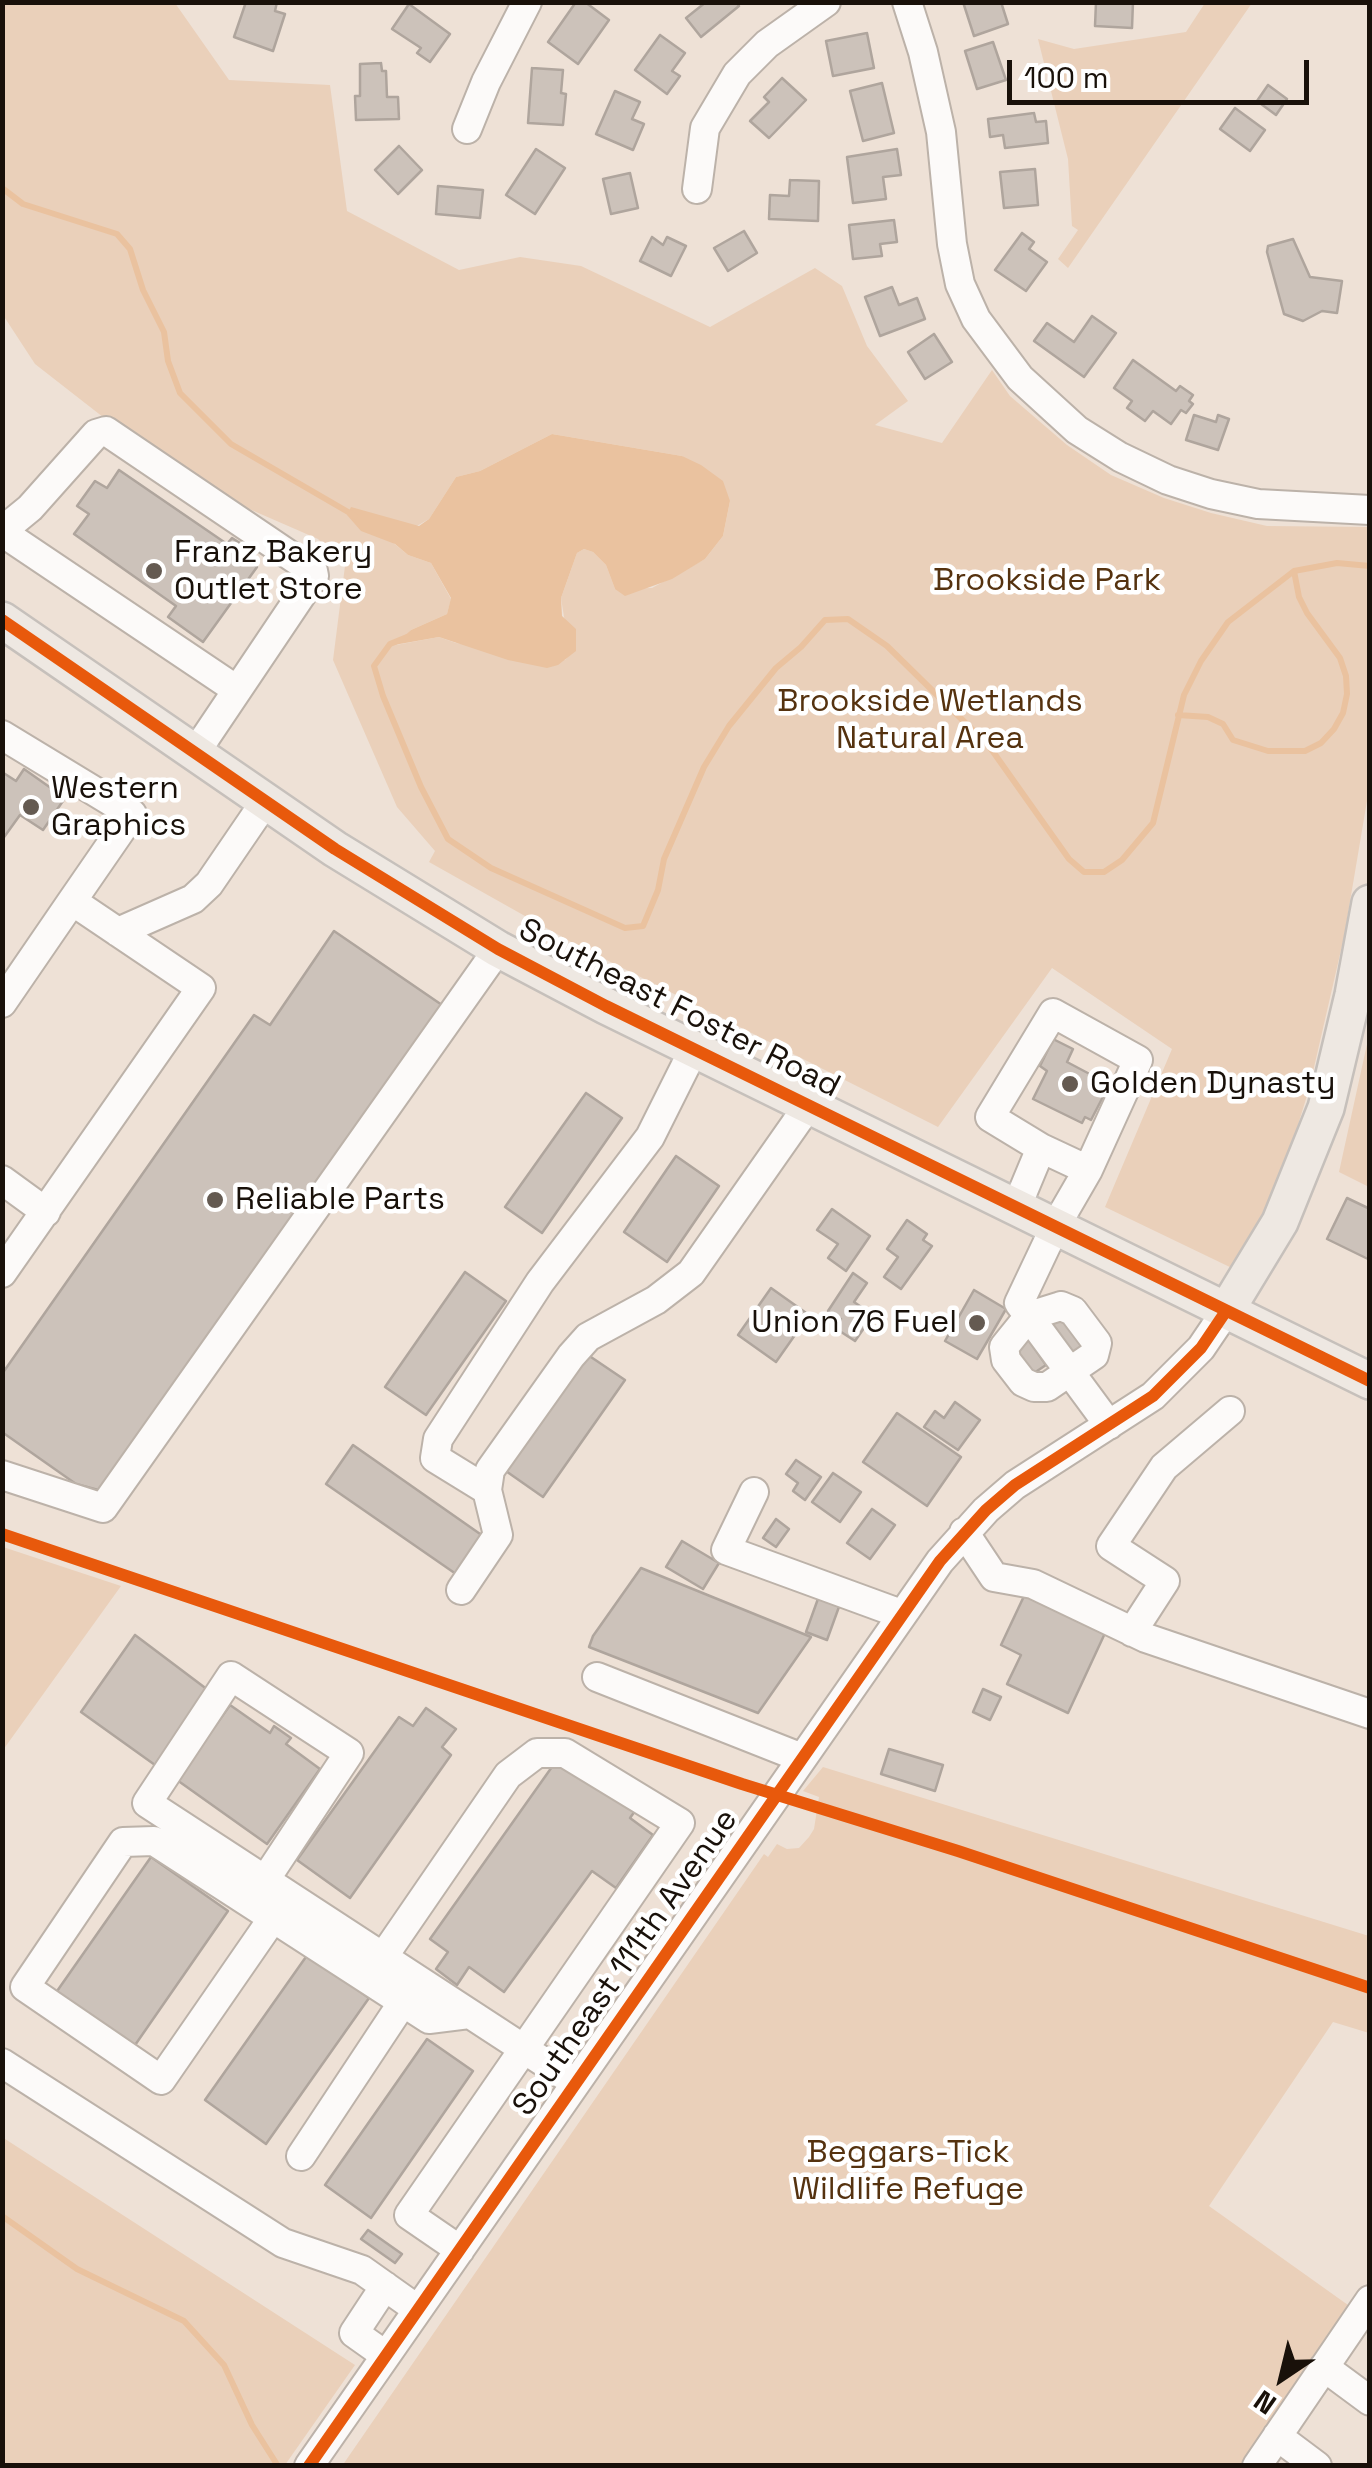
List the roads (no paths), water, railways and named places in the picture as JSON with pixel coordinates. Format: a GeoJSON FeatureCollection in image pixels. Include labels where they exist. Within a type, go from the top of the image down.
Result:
{"type":"FeatureCollection","features":[{"type":"Feature","properties":{"kind":"main road","name":"Southeast Foster Road"},"geometry":{"type":"LineString","coordinates":[[2,620],[265,802],[398,889],[498,948],[808,1106],[1370,1380]]}},
{"type":"Feature","properties":{"kind":"main road"},"geometry":{"type":"LineString","coordinates":[[1226,1311],[1280,1222],[1326,1108],[1354,995],[1370,903]]}},
{"type":"Feature","properties":{"kind":"street"},"geometry":{"type":"LineString","coordinates":[[467,128],[526,2]]}},
{"type":"Feature","properties":{"kind":"street"},"geometry":{"type":"LineString","coordinates":[[697,190],[705,128],[737,74],[767,44],[826,2]]}},
{"type":"Feature","properties":{"kind":"street"},"geometry":{"type":"LineString","coordinates":[[907,2],[941,132],[960,284],[983,329],[1020,378],[1077,430],[1168,480],[1258,504],[1370,510]]}},
{"type":"Feature","properties":{"kind":"street"},"geometry":{"type":"LineString","coordinates":[[194,753],[237,690],[314,576],[313,571],[106,432],[96,434],[30,508],[2,532],[237,690]]}},
{"type":"Feature","properties":{"kind":"street"},"geometry":{"type":"LineString","coordinates":[[2,735],[132,814],[2,1003]]}},
{"type":"Feature","properties":{"kind":"street"},"geometry":{"type":"LineString","coordinates":[[118,932],[193,899],[209,884],[265,802]]}},
{"type":"Feature","properties":{"kind":"street"},"geometry":{"type":"LineString","coordinates":[[2,1274],[201,988],[72,902]]}},
{"type":"Feature","properties":{"kind":"street"},"geometry":{"type":"LineString","coordinates":[[2,1475],[103,1508],[498,948]]}},
{"type":"Feature","properties":{"kind":"street"},"geometry":{"type":"LineString","coordinates":[[1088,1170],[990,1118],[1053,1013],[1138,1060],[1088,1170],[1055,1227],[1020,1303],[1110,1426]]}},
{"type":"Feature","properties":{"kind":"street"},"geometry":{"type":"LineString","coordinates":[[487,1490],[435,1458],[438,1438],[540,1282],[650,1137],[694,1049]]}},
{"type":"Feature","properties":{"kind":"street"},"geometry":{"type":"LineString","coordinates":[[461,1590],[498,1534],[487,1490],[490,1470],[571,1356],[588,1337],[656,1300],[691,1273],[808,1106]]}},
{"type":"Feature","properties":{"kind":"street"},"geometry":{"type":"LineString","coordinates":[[1016,1208],[1041,1148]]}},
{"type":"Feature","properties":{"kind":"street"},"geometry":{"type":"LineString","coordinates":[[2,1180],[46,1212]]}},
{"type":"Feature","properties":{"kind":"street"},"geometry":{"type":"LineString","coordinates":[[1061,1306],[1073,1310],[1096,1343],[1094,1355],[1046,1387],[1022,1382],[1006,1360],[1004,1346],[1029,1316],[1061,1306]]}},
{"type":"Feature","properties":{"kind":"street","name":"Southeast 111th Avenue"},"geometry":{"type":"LineString","coordinates":[[309,2466],[901,1614],[964,1532],[1015,1485],[1153,1396],[1181,1371],[1226,1311]]}},
{"type":"Feature","properties":{"kind":"street"},"geometry":{"type":"LineString","coordinates":[[1132,1632],[1165,1581],[1111,1546],[1164,1467],[1230,1411]]}},
{"type":"Feature","properties":{"kind":"street"},"geometry":{"type":"LineString","coordinates":[[754,1492],[726,1550],[901,1614]]}},
{"type":"Feature","properties":{"kind":"street"},"geometry":{"type":"LineString","coordinates":[[964,1532],[994,1576],[1033,1584],[1132,1632],[1370,1714]]}},
{"type":"Feature","properties":{"kind":"street"},"geometry":{"type":"LineString","coordinates":[[265,1880],[349,1753],[231,1676],[147,1803],[576,2084]]}},
{"type":"Feature","properties":{"kind":"street"},"geometry":{"type":"LineString","coordinates":[[597,1677],[802,1758]]}},
{"type":"Feature","properties":{"kind":"street"},"geometry":{"type":"LineString","coordinates":[[383,1957],[508,1775],[537,1753],[565,1753],[680,1823],[409,2214],[460,2250]]}},
{"type":"Feature","properties":{"kind":"street"},"geometry":{"type":"LineString","coordinates":[[273,1918],[161,2080],[25,1987],[123,1842],[154,1841],[403,2002],[429,2019],[469,2014]]}},
{"type":"Feature","properties":{"kind":"street"},"geometry":{"type":"LineString","coordinates":[[301,2156],[403,2002]]}},
{"type":"Feature","properties":{"kind":"street"},"geometry":{"type":"LineString","coordinates":[[2,2063],[283,2244],[362,2270],[417,2309]]}},
{"type":"Feature","properties":{"kind":"street"},"geometry":{"type":"LineString","coordinates":[[385,2354],[354,2332],[386,2286]]}},
{"type":"Feature","properties":{"kind":"street"},"geometry":{"type":"LineString","coordinates":[[1257,2466],[1368,2306]]}},
{"type":"Feature","properties":{"kind":"street"},"geometry":{"type":"LineString","coordinates":[[1324,2367],[1370,2401]]}},
{"type":"Feature","properties":{"kind":"street"},"geometry":{"type":"LineString","coordinates":[[1277,2436],[1316,2466]]}},
{"type":"Feature","properties":{"kind":"waterway"},"geometry":{"type":"LineString","coordinates":[[2,188],[23,204],[117,234],[130,249],[143,290],[164,332],[168,361],[180,393],[231,444],[355,516]]}},
{"type":"Feature","properties":{"kind":"waterway"},"geometry":{"type":"LineString","coordinates":[[407,637],[390,644],[374,666],[421,787],[448,839],[491,868],[625,928],[643,926],[658,890],[664,859],[704,767],[729,726],[776,668],[825,620],[848,619],[887,646],[989,746],[1069,859],[1084,872],[1104,872],[1122,860],[1153,823],[1184,695],[1228,622],[1294,571],[1337,563],[1370,566]]}},
{"type":"Feature","properties":{"kind":"waterway"},"geometry":{"type":"LineString","coordinates":[[1178,715],[1208,717],[1223,724],[1233,740],[1268,751],[1305,751],[1321,743],[1334,729],[1343,713],[1346,676],[1340,658],[1299,597],[1294,571]]}},
{"type":"Feature","properties":{"kind":"waterway"},"geometry":{"type":"LineString","coordinates":[[2,2216],[77,2269],[184,2321],[224,2365],[252,2425],[278,2466]]}},
{"type":"Feature","properties":{"kind":"place","name":"Franz Bakery Outlet Store"},"geometry":{"type":"Point","coordinates":[154,571]}},
{"type":"Feature","properties":{"kind":"place","name":"Western Graphics"},"geometry":{"type":"Point","coordinates":[31,807]}},
{"type":"Feature","properties":{"kind":"place","name":"Golden Dynasty"},"geometry":{"type":"Point","coordinates":[1070,1084]}},
{"type":"Feature","properties":{"kind":"place","name":"Reliable Parts"},"geometry":{"type":"Point","coordinates":[215,1200]}},
{"type":"Feature","properties":{"kind":"place","name":"Union 76 Fuel"},"geometry":{"type":"Point","coordinates":[977,1323]}},
{"type":"Feature","properties":{"kind":"park label","name":"Brookside Park"},"geometry":{"type":"Point","coordinates":[1047,581]}},
{"type":"Feature","properties":{"kind":"park label","name":"Brookside Wetlands Natural Area"},"geometry":{"type":"Point","coordinates":[930,720]}},
{"type":"Feature","properties":{"kind":"park label","name":"Beggars-Tick Wildlife Refuge"},"geometry":{"type":"Point","coordinates":[908,2172]}}]}
